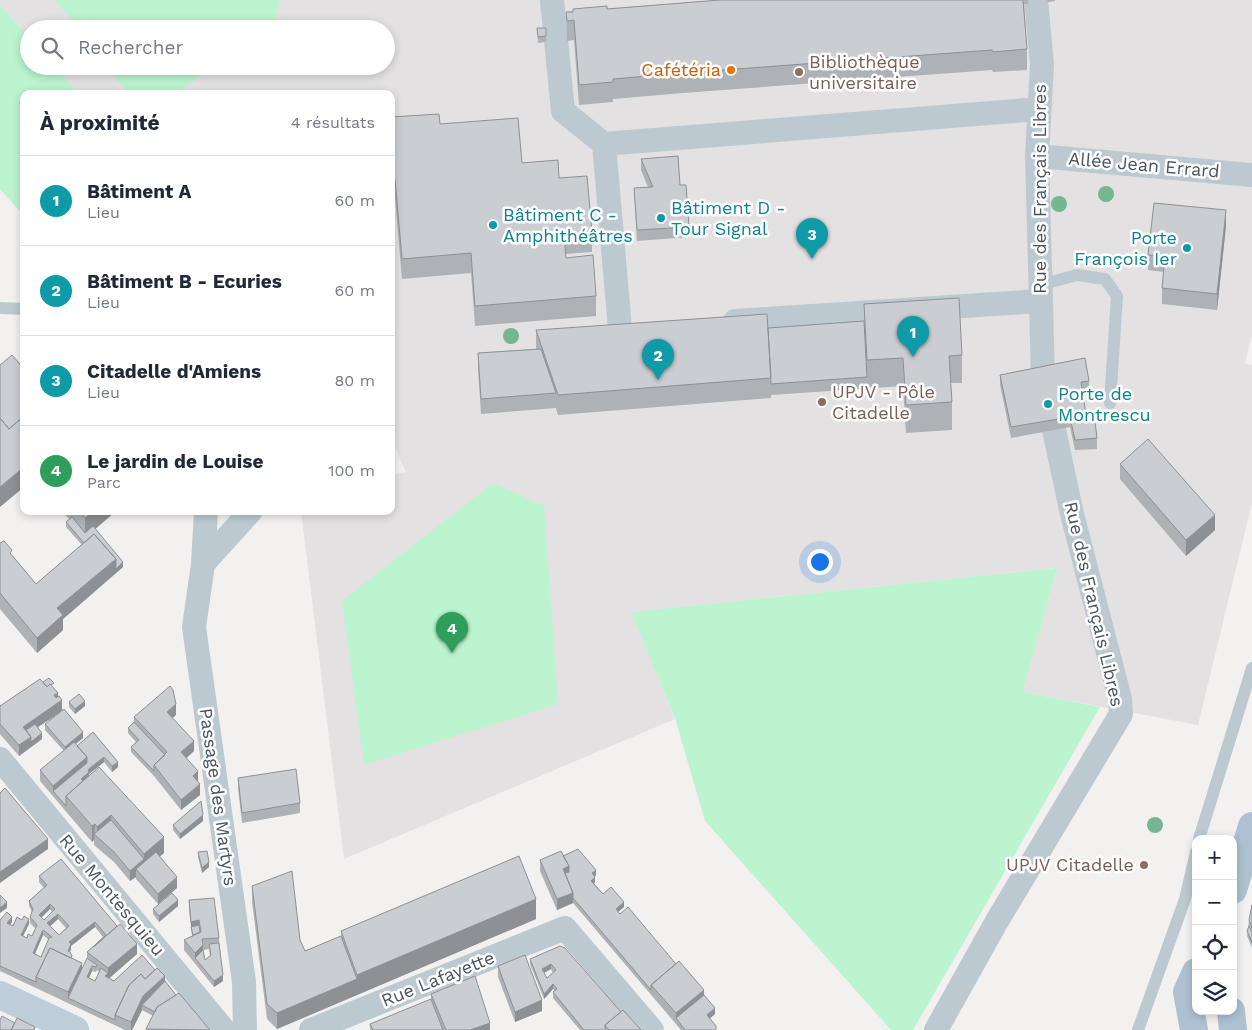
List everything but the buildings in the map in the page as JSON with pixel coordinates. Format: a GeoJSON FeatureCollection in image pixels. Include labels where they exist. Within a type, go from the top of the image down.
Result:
{"type":"FeatureCollection","features":[{"type":"Feature","properties":{"kind":"main road"},"geometry":{"type":"LineString","coordinates":[[1236,880],[1252,826]]}},
{"type":"Feature","properties":{"kind":"main road"},"geometry":{"type":"LineString","coordinates":[[1192,981],[1187,992],[1194,1030]]}},
{"type":"Feature","properties":{"kind":"main road"},"geometry":{"type":"LineString","coordinates":[[1231,1015],[1233,1030]]}},
{"type":"Feature","properties":{"kind":"street"},"geometry":{"type":"LineString","coordinates":[[552,0],[563,110],[604,144],[1039,109]]}},
{"type":"Feature","properties":{"kind":"street","name":"Rue des Français Libres"},"geometry":{"type":"LineString","coordinates":[[1036,0],[1042,64],[1037,156],[1043,378]]}},
{"type":"Feature","properties":{"kind":"street"},"geometry":{"type":"LineString","coordinates":[[604,144],[620,329]]}},
{"type":"Feature","properties":{"kind":"street","name":"Allée Jean Errard"},"geometry":{"type":"LineString","coordinates":[[1037,156],[1252,175]]}},
{"type":"Feature","properties":{"kind":"street"},"geometry":{"type":"LineString","coordinates":[[718,322],[1040,293]]}},
{"type":"Feature","properties":{"kind":"street","name":"Rue des Français Libres"},"geometry":{"type":"LineString","coordinates":[[936,1030],[997,921],[1121,714],[1120,699],[1072,514],[1054,430]]}},
{"type":"Feature","properties":{"kind":"street","name":"Passage des Martyrs"},"geometry":{"type":"LineString","coordinates":[[206,515],[203,564],[194,627],[244,982],[245,1030]]}},
{"type":"Feature","properties":{"kind":"street"},"geometry":{"type":"LineString","coordinates":[[203,564],[247,515]]}},
{"type":"Feature","properties":{"kind":"street","name":"Rue Montesquieu"},"geometry":{"type":"LineString","coordinates":[[0,759],[224,1030]]}},
{"type":"Feature","properties":{"kind":"street","name":"Rue Lafayette"},"geometry":{"type":"LineString","coordinates":[[311,1030],[565,928],[652,1030]]}},
{"type":"Feature","properties":{"kind":"street"},"geometry":{"type":"LineString","coordinates":[[0,995],[75,1030]]}},
{"type":"Feature","properties":{"kind":"lane"},"geometry":{"type":"LineString","coordinates":[[1040,293],[1077,275],[1105,279],[1116,296],[1110,403]]}},
{"type":"Feature","properties":{"kind":"lane"},"geometry":{"type":"LineString","coordinates":[[0,308],[20,308]]}},
{"type":"Feature","properties":{"kind":"lane"},"geometry":{"type":"LineString","coordinates":[[1201,835],[1252,668]]}},
{"type":"Feature","properties":{"kind":"lane"},"geometry":{"type":"LineString","coordinates":[[1138,1030],[1185,900],[1192,869]]}},
{"type":"Feature","properties":{"kind":"shaded area","name":"UPJV - Pôle Citadelle"},"geometry":{"type":"Polygon","coordinates":[[[0,0],[1252,0],[1252,335],[1245,363],[1252,365],[1252,503],[1198,725],[1023,692],[1057,568],[632,612],[675,719],[344,859],[301,515],[395,515],[395,474],[406,472],[395,448],[395,90],[75,90],[62,75],[395,75],[395,20],[20,20],[20,28],[0,5],[0,0]]]}},
{"type":"Feature","properties":{"kind":"green space"},"geometry":{"type":"Polygon","coordinates":[[[55,0],[280,0],[274,20],[71,20],[55,0]]]}},
{"type":"Feature","properties":{"kind":"green space"},"geometry":{"type":"Polygon","coordinates":[[[0,5],[20,28],[20,75],[62,75],[75,90],[20,90],[20,212],[0,189],[0,5]]]}},
{"type":"Feature","properties":{"kind":"green space"},"geometry":{"type":"Polygon","coordinates":[[[114,75],[201,75],[181,90],[125,90],[114,75]]]}},
{"type":"Feature","properties":{"kind":"green space"},"geometry":{"type":"Polygon","coordinates":[[[493,483],[544,506],[558,704],[364,765],[342,601],[493,483]]]}},
{"type":"Feature","properties":{"kind":"green space"},"geometry":{"type":"Polygon","coordinates":[[[1057,568],[1023,692],[1100,707],[913,1030],[891,1030],[705,821],[675,718],[631,612],[1057,568]]]}},
{"type":"Feature","properties":{"kind":"place","name":"Cafétéria"},"geometry":{"type":"Point","coordinates":[731,70]}},
{"type":"Feature","properties":{"kind":"place","name":"Bibliothèque universitaire"},"geometry":{"type":"Point","coordinates":[799,72]}},
{"type":"Feature","properties":{"kind":"place","name":"Bâtiment D - Tour Signal"},"geometry":{"type":"Point","coordinates":[661,218]}},
{"type":"Feature","properties":{"kind":"place","name":"Bâtiment C - Amphithéâtres"},"geometry":{"type":"Point","coordinates":[493,225]}},
{"type":"Feature","properties":{"kind":"place","name":"Porte François Ier"},"geometry":{"type":"Point","coordinates":[1187,248]}},
{"type":"Feature","properties":{"kind":"place","name":"Citadelle d'Amiens"},"geometry":{"type":"Point","coordinates":[812,259]}},
{"type":"Feature","properties":{"kind":"place","name":"Bâtiment A"},"geometry":{"type":"Point","coordinates":[913,357]}},
{"type":"Feature","properties":{"kind":"place","name":"Bâtiment B - Ecuries"},"geometry":{"type":"Point","coordinates":[658,380]}},
{"type":"Feature","properties":{"kind":"place","name":"UPJV - Pôle Citadelle"},"geometry":{"type":"Point","coordinates":[822,402]}},
{"type":"Feature","properties":{"kind":"place","name":"Porte de Montrescu"},"geometry":{"type":"Point","coordinates":[1048,404]}},
{"type":"Feature","properties":{"kind":"place","name":"Le jardin de Louise"},"geometry":{"type":"Point","coordinates":[452,653]}},
{"type":"Feature","properties":{"kind":"place","name":"UPJV Citadelle"},"geometry":{"type":"Point","coordinates":[1144,865]}}]}
